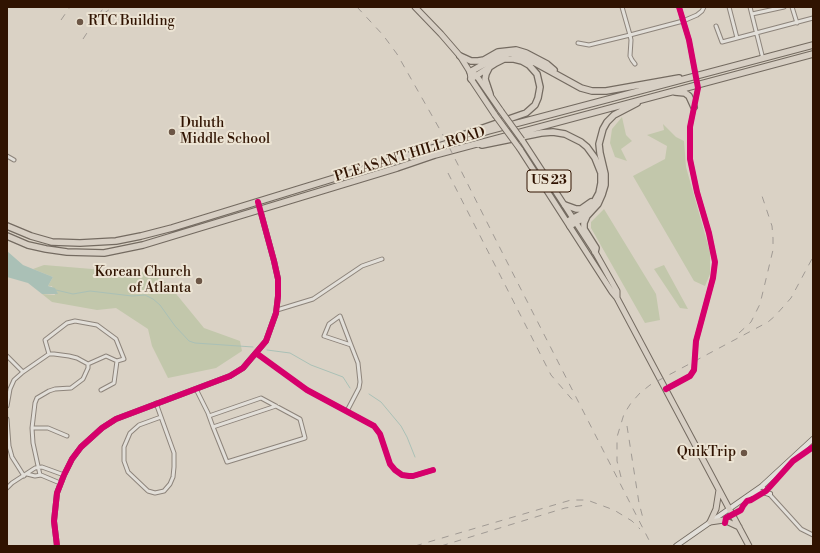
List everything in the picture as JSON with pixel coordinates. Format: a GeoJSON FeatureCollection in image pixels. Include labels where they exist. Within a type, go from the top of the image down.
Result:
{"type":"FeatureCollection","features":[{"type":"Feature","properties":{"kind":"highway","name":"PLEASANT HILL ROAD"},"geometry":{"type":"LineString","coordinates":[[7,226],[31,236],[52,242],[80,243],[116,241],[172,228],[488,131],[813,45]]}},
{"type":"Feature","properties":{"kind":"highway"},"geometry":{"type":"LineString","coordinates":[[460,56],[471,61],[478,61],[484,60],[498,52],[516,50],[526,53],[547,64],[566,80]]}},
{"type":"Feature","properties":{"kind":"highway"},"geometry":{"type":"LineString","coordinates":[[470,72],[500,55],[510,53],[521,54],[581,88],[592,91],[606,91],[690,75],[697,76]]}},
{"type":"Feature","properties":{"kind":"highway","name":"PLEASANT HILL ROAD"},"geometry":{"type":"LineString","coordinates":[[7,236],[28,245],[46,249],[67,252],[104,253],[143,244],[397,168],[435,155],[813,54]]}},
{"type":"Feature","properties":{"kind":"highway"},"geometry":{"type":"LineString","coordinates":[[415,153],[437,143],[526,113],[535,104],[538,98],[540,87],[537,74],[529,65],[514,58],[504,59],[490,66],[474,77]]}},
{"type":"Feature","properties":{"kind":"highway"},"geometry":{"type":"LineString","coordinates":[[490,66],[485,79],[490,94]]}},
{"type":"Feature","properties":{"kind":"highway"},"geometry":{"type":"LineString","coordinates":[[670,92],[678,92],[689,96],[694,107]]}},
{"type":"Feature","properties":{"kind":"highway"},"geometry":{"type":"LineString","coordinates":[[595,252],[596,248],[584,230],[584,223],[598,204],[605,185],[605,174],[599,144],[603,129],[614,115],[649,97]]}},
{"type":"Feature","properties":{"kind":"highway"},"geometry":{"type":"LineString","coordinates":[[435,155],[541,133],[553,132],[565,134],[581,142],[595,158],[601,173],[601,183],[593,204],[587,211],[569,224]]}},
{"type":"Feature","properties":{"kind":"highway"},"geometry":{"type":"LineString","coordinates":[[565,205],[576,209],[581,209],[592,201],[597,192],[598,184],[595,158]]}},
{"type":"Feature","properties":{"kind":"highway"},"geometry":{"type":"LineString","coordinates":[[575,220],[588,216]]}},
{"type":"Feature","properties":{"kind":"main road","name":"US 23"},"geometry":{"type":"LineString","coordinates":[[415,7],[460,56],[470,72],[490,94],[526,145],[595,252],[617,291],[618,298]]}},
{"type":"Feature","properties":{"kind":"main road","name":"US 23"},"geometry":{"type":"LineString","coordinates":[[474,77],[495,115],[520,149],[612,292],[618,298],[749,546]]}},
{"type":"Feature","properties":{"kind":"main road"},"geometry":{"type":"LineString","coordinates":[[710,522],[716,509],[719,489]]}},
{"type":"Feature","properties":{"kind":"main road"},"geometry":{"type":"LineString","coordinates":[[710,522],[724,520],[739,526]]}},
{"type":"Feature","properties":{"kind":"street"},"geometry":{"type":"LineString","coordinates":[[622,7],[631,40],[630,56],[635,64]]}},
{"type":"Feature","properties":{"kind":"street"},"geometry":{"type":"LineString","coordinates":[[666,389],[690,376],[694,370],[696,341],[712,284],[714,262],[709,233],[697,192],[690,159],[690,127],[698,84],[689,40],[680,7]]}},
{"type":"Feature","properties":{"kind":"street"},"geometry":{"type":"LineString","coordinates":[[578,43],[589,45],[683,21],[697,15],[704,7]]}},
{"type":"Feature","properties":{"kind":"street"},"geometry":{"type":"LineString","coordinates":[[729,7],[737,38]]}},
{"type":"Feature","properties":{"kind":"street"},"geometry":{"type":"LineString","coordinates":[[750,7],[763,59]]}},
{"type":"Feature","properties":{"kind":"street"},"geometry":{"type":"LineString","coordinates":[[752,14],[771,8],[784,7]]}},
{"type":"Feature","properties":{"kind":"street"},"geometry":{"type":"LineString","coordinates":[[792,7],[797,23]]}},
{"type":"Feature","properties":{"kind":"street"},"geometry":{"type":"LineString","coordinates":[[716,26],[722,42],[813,18]]}},
{"type":"Feature","properties":{"kind":"street"},"geometry":{"type":"LineString","coordinates":[[7,156],[14,160]]}},
{"type":"Feature","properties":{"kind":"street"},"geometry":{"type":"LineString","coordinates":[[57,546],[54,521],[55,504],[60,483],[72,460],[82,447],[102,428],[116,419],[230,376],[243,368],[266,341],[272,328],[276,310],[278,279],[258,202]]}},
{"type":"Feature","properties":{"kind":"street"},"geometry":{"type":"LineString","coordinates":[[276,310],[313,300],[362,266],[382,259]]}},
{"type":"Feature","properties":{"kind":"street"},"geometry":{"type":"LineString","coordinates":[[347,411],[359,388],[360,382],[358,363],[340,316],[329,324],[324,336],[351,345]]}},
{"type":"Feature","properties":{"kind":"street"},"geometry":{"type":"LineString","coordinates":[[49,354],[45,340],[67,323],[76,321],[97,325],[116,339],[124,359],[117,361],[106,356],[88,364]]}},
{"type":"Feature","properties":{"kind":"street"},"geometry":{"type":"LineString","coordinates":[[256,353],[307,390],[374,426],[380,434],[390,464],[402,475],[413,476],[433,470]]}},
{"type":"Feature","properties":{"kind":"street"},"geometry":{"type":"LineString","coordinates":[[7,406],[10,388],[14,380],[22,372],[49,354],[77,358],[88,364]]}},
{"type":"Feature","properties":{"kind":"street"},"geometry":{"type":"LineString","coordinates":[[7,356],[22,372]]}},
{"type":"Feature","properties":{"kind":"street"},"geometry":{"type":"LineString","coordinates":[[100,390],[114,383],[117,361]]}},
{"type":"Feature","properties":{"kind":"street"},"geometry":{"type":"LineString","coordinates":[[40,475],[33,443],[32,428],[37,398],[55,389],[71,388],[83,378],[88,368],[88,364]]}},
{"type":"Feature","properties":{"kind":"street"},"geometry":{"type":"LineString","coordinates":[[196,389],[209,416],[227,462],[305,438],[300,419],[261,398],[209,416]]}},
{"type":"Feature","properties":{"kind":"street"},"geometry":{"type":"LineString","coordinates":[[156,403],[161,417],[174,454],[174,467],[173,477],[170,484],[164,491],[154,493],[148,491],[128,472],[124,461],[124,447],[130,433],[139,425],[161,417]]}},
{"type":"Feature","properties":{"kind":"street"},"geometry":{"type":"LineString","coordinates":[[213,427],[276,406]]}},
{"type":"Feature","properties":{"kind":"street"},"geometry":{"type":"LineString","coordinates":[[7,419],[9,446],[16,466],[26,475],[40,475],[60,483]]}},
{"type":"Feature","properties":{"kind":"street"},"geometry":{"type":"LineString","coordinates":[[32,428],[48,428],[67,436]]}},
{"type":"Feature","properties":{"kind":"street"},"geometry":{"type":"LineString","coordinates":[[676,546],[762,486],[813,439]]}},
{"type":"Feature","properties":{"kind":"street"},"geometry":{"type":"LineString","coordinates":[[7,488],[34,468],[38,467],[50,469],[64,475]]}},
{"type":"Feature","properties":{"kind":"street"},"geometry":{"type":"LineString","coordinates":[[762,486],[801,529],[813,535]]}},
{"type":"Feature","properties":{"kind":"street"},"geometry":{"type":"LineString","coordinates":[[750,494],[763,492],[770,494]]}},
{"type":"Feature","properties":{"kind":"shaded area"},"geometry":{"type":"Polygon","coordinates":[[[622,117],[626,135],[632,141],[621,149],[627,161],[615,157],[610,143],[612,129],[622,117]]]}},
{"type":"Feature","properties":{"kind":"shaded area"},"geometry":{"type":"Polygon","coordinates":[[[663,124],[676,137],[684,141],[686,167],[710,252],[710,274],[705,286],[694,281],[633,176],[665,159],[667,146],[647,135],[664,130],[663,124]]]}},
{"type":"Feature","properties":{"kind":"shaded area"},"geometry":{"type":"Polygon","coordinates":[[[604,209],[656,294],[660,320],[645,323],[591,228],[591,222],[604,209]]]}},
{"type":"Feature","properties":{"kind":"shaded area"},"geometry":{"type":"Polygon","coordinates":[[[7,251],[23,265],[53,277],[48,286],[55,288],[58,294],[42,294],[28,283],[7,277],[7,251]]]}},
{"type":"Feature","properties":{"kind":"shaded area"},"geometry":{"type":"Polygon","coordinates":[[[44,265],[148,272],[168,284],[204,328],[240,341],[242,351],[216,368],[168,378],[152,346],[148,329],[116,308],[97,310],[52,302],[42,294],[55,295],[52,286],[48,286],[53,277],[33,269],[44,265]]]}},
{"type":"Feature","properties":{"kind":"shaded area"},"geometry":{"type":"Polygon","coordinates":[[[664,265],[688,309],[680,308],[654,269],[664,265]]]}},
{"type":"Feature","properties":{"kind":"waterway"},"geometry":{"type":"LineString","coordinates":[[56,290],[73,294],[90,291],[132,296],[145,295],[160,305],[175,326],[189,341],[195,343],[253,347]]}},
{"type":"Feature","properties":{"kind":"waterway"},"geometry":{"type":"LineString","coordinates":[[267,350],[290,353],[311,365],[343,377],[350,388]]}},
{"type":"Feature","properties":{"kind":"waterway"},"geometry":{"type":"LineString","coordinates":[[369,394],[381,402],[401,426],[415,457]]}},
{"type":"Feature","properties":{"kind":"railway"},"geometry":{"type":"LineString","coordinates":[[61,20],[70,7]]}},
{"type":"Feature","properties":{"kind":"railway"},"geometry":{"type":"LineString","coordinates":[[83,39],[104,7]]}},
{"type":"Feature","properties":{"kind":"railway"},"geometry":{"type":"LineString","coordinates":[[103,14],[113,7]]}},
{"type":"Feature","properties":{"kind":"railway"},"geometry":{"type":"LineString","coordinates":[[357,7],[383,35],[397,54],[443,135],[652,546]]}},
{"type":"Feature","properties":{"kind":"railway"},"geometry":{"type":"LineString","coordinates":[[448,173],[551,375],[576,404]]}},
{"type":"Feature","properties":{"kind":"railway"},"geometry":{"type":"LineString","coordinates":[[739,333],[751,322],[760,304],[773,250],[772,226],[760,190]]}},
{"type":"Feature","properties":{"kind":"railway"},"geometry":{"type":"LineString","coordinates":[[621,477],[617,461],[617,437],[624,414],[631,403],[650,385],[768,322],[791,298],[813,257]]}},
{"type":"Feature","properties":{"kind":"railway"},"geometry":{"type":"LineString","coordinates":[[627,426],[639,503],[644,522]]}},
{"type":"Feature","properties":{"kind":"railway"},"geometry":{"type":"LineString","coordinates":[[415,546],[571,500],[587,500],[614,510],[632,521],[640,529]]}},
{"type":"Feature","properties":{"kind":"railway"},"geometry":{"type":"LineString","coordinates":[[441,546],[565,508],[586,505]]}},
{"type":"Feature","properties":{"kind":"cycle path"},"geometry":{"type":"LineString","coordinates":[[666,389],[690,376],[694,370],[696,341],[713,278],[715,262],[690,159],[690,127],[698,88],[689,40],[679,7]]}},
{"type":"Feature","properties":{"kind":"cycle path"},"geometry":{"type":"LineString","coordinates":[[57,546],[54,521],[57,493],[72,459],[81,447],[102,428],[116,419],[230,376],[243,368],[266,341],[276,313],[278,279],[258,202]]}},
{"type":"Feature","properties":{"kind":"cycle path"},"geometry":{"type":"LineString","coordinates":[[256,353],[307,390],[374,426],[380,434],[390,464],[402,475],[413,476],[433,470]]}},
{"type":"Feature","properties":{"kind":"cycle path"},"geometry":{"type":"LineString","coordinates":[[725,523],[726,518],[741,510],[747,501],[766,491],[793,461],[813,447]]}},
{"type":"Feature","properties":{"kind":"place","name":"RTC Building"},"geometry":{"type":"Point","coordinates":[80,22]}},
{"type":"Feature","properties":{"kind":"place","name":"Duluth Middle School"},"geometry":{"type":"Point","coordinates":[172,132]}},
{"type":"Feature","properties":{"kind":"place","name":"Korean Church of Atlanta"},"geometry":{"type":"Point","coordinates":[199,281]}},
{"type":"Feature","properties":{"kind":"place","name":"QuikTrip"},"geometry":{"type":"Point","coordinates":[744,453]}}]}
